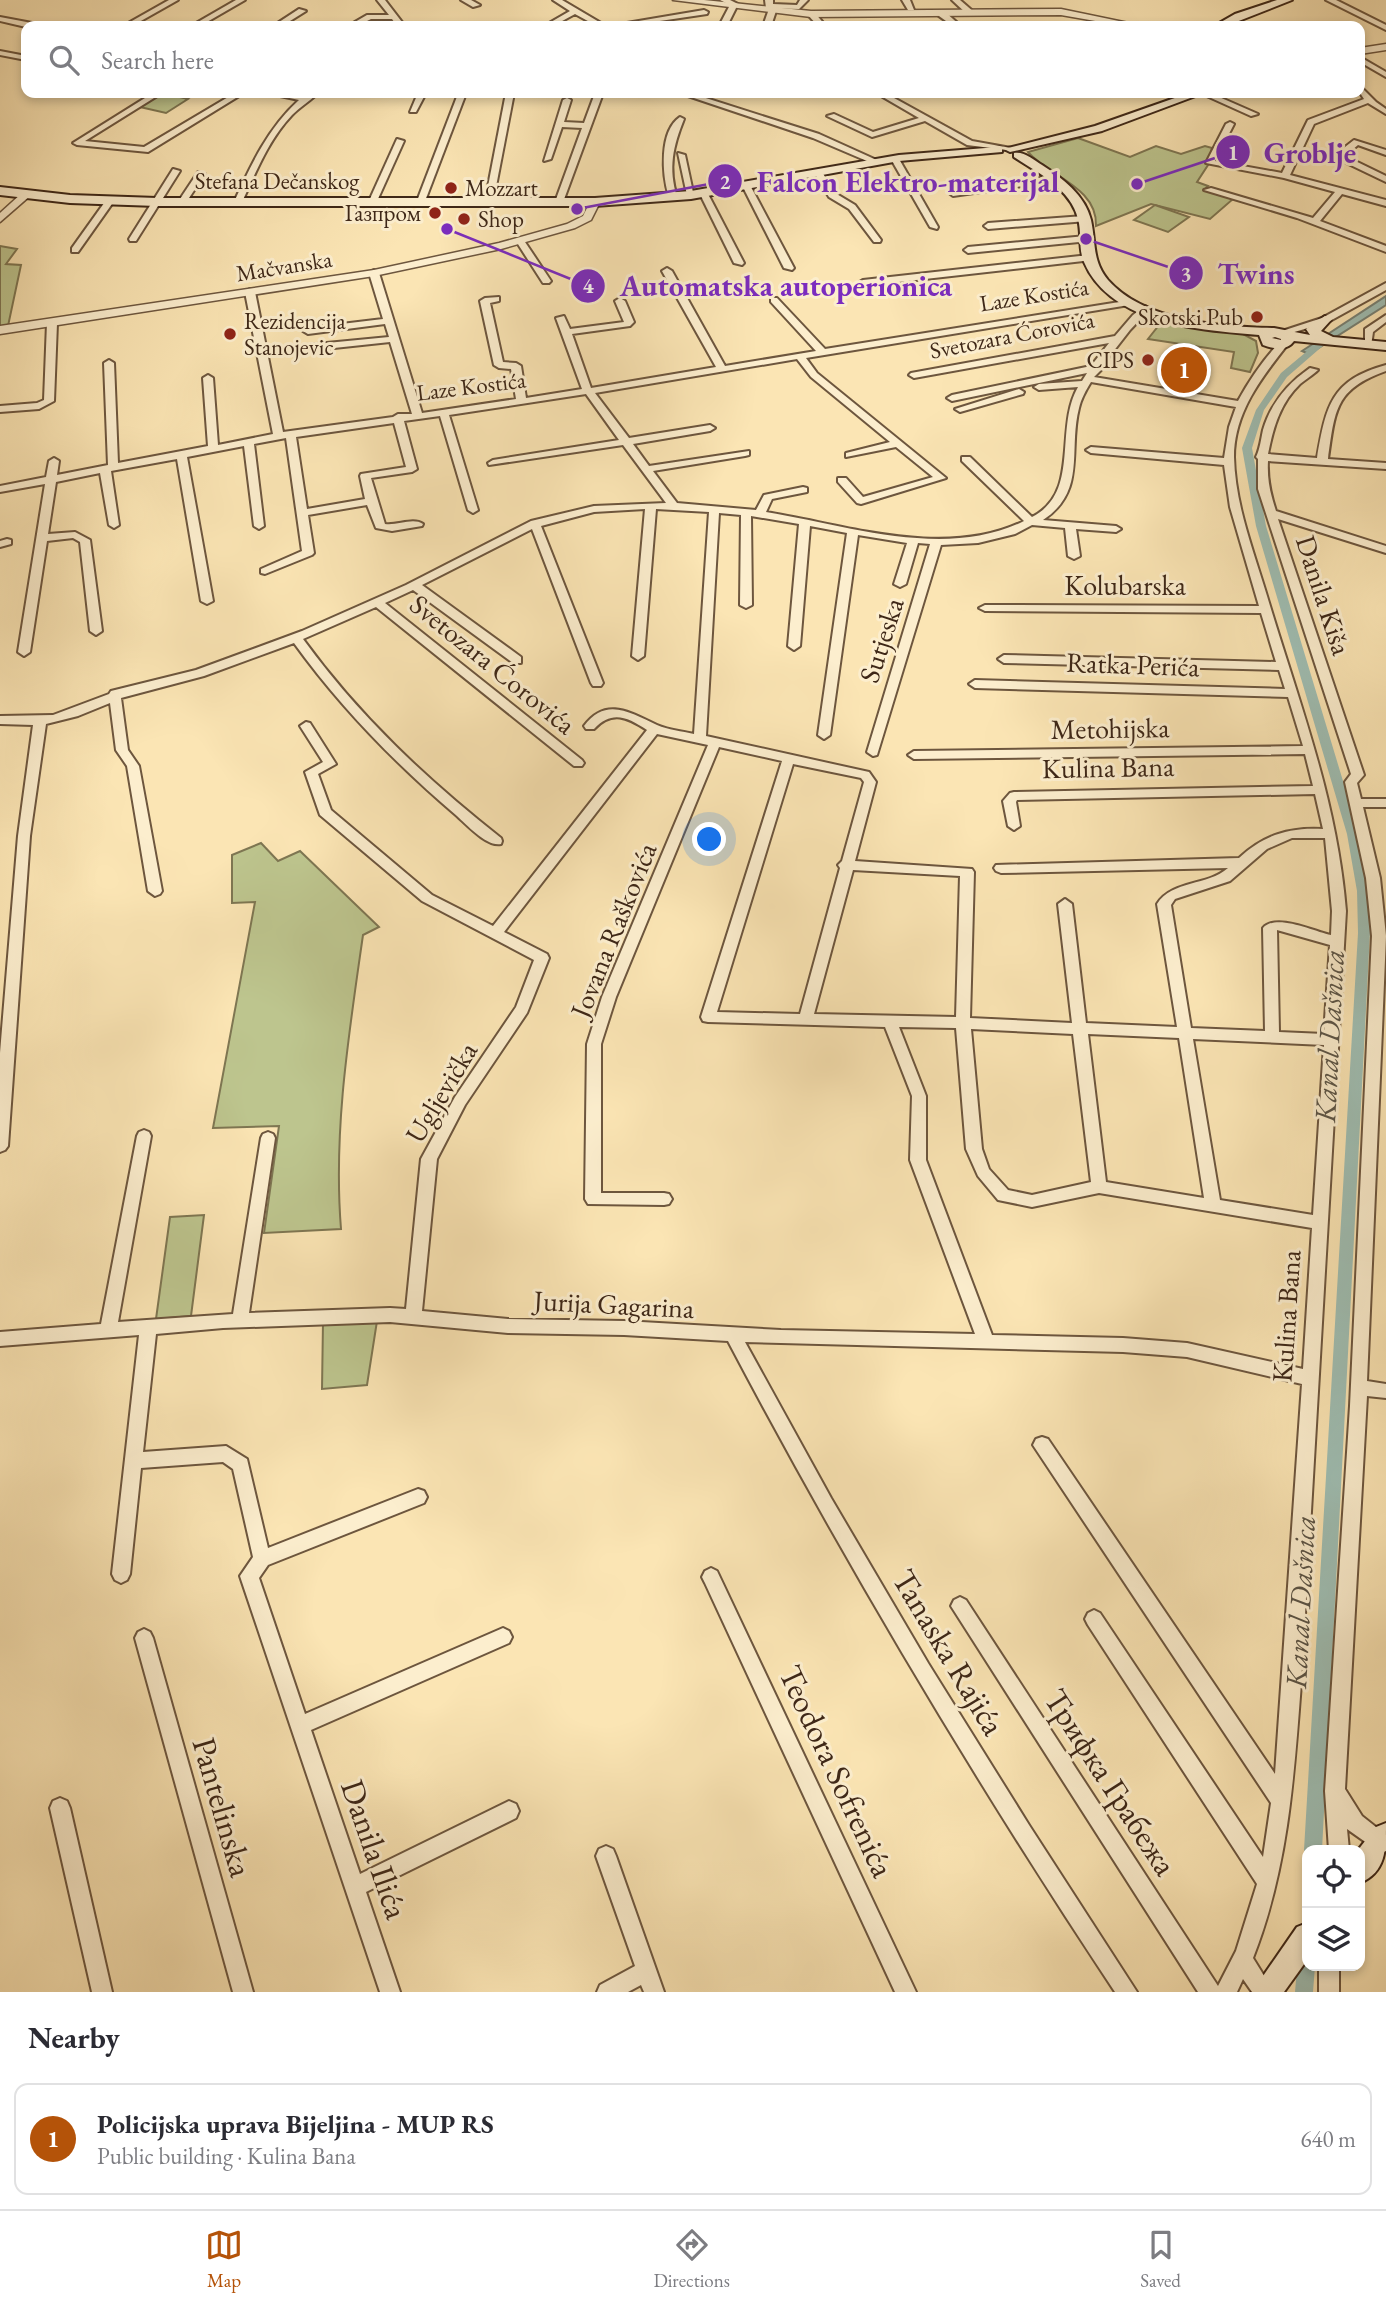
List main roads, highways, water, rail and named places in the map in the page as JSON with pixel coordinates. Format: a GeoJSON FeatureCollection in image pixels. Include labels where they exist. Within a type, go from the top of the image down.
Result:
{"type":"FeatureCollection","features":[{"type":"Feature","properties":{"kind":"main road"},"geometry":{"type":"LineString","coordinates":[[1233,21],[1287,0]]}},
{"type":"Feature","properties":{"kind":"main road"},"geometry":{"type":"LineString","coordinates":[[1158,108],[1166,98]]}},
{"type":"Feature","properties":{"kind":"main road"},"geometry":{"type":"LineString","coordinates":[[956,153],[1007,153],[1044,141],[1098,129],[1183,98]]}},
{"type":"Feature","properties":{"kind":"main road"},"geometry":{"type":"LineString","coordinates":[[956,153],[974,147],[1007,153],[1055,179],[1078,204],[1084,219],[1089,258],[1100,278],[1129,302],[1144,309],[1193,324],[1278,338],[1316,333],[1345,341],[1386,346]]}},
{"type":"Feature","properties":{"kind":"main road","name":"Stefana Dečanskog"},"geometry":{"type":"LineString","coordinates":[[0,191],[110,201],[156,202],[595,202],[698,195],[895,159],[956,153]]}},
{"type":"Feature","properties":{"kind":"main road"},"geometry":{"type":"LineString","coordinates":[[1316,333],[1313,329],[1325,320]]}},
{"type":"Feature","properties":{"kind":"main road"},"geometry":{"type":"LineString","coordinates":[[1265,1992],[1302,1944]]}},
{"type":"Feature","properties":{"kind":"water"},"geometry":{"type":"Polygon","coordinates":[[[1386,296],[1386,305],[1309,354],[1302,351],[1386,296]]]}},
{"type":"Feature","properties":{"kind":"waterway","name":"Kanal Dašnica"},"geometry":{"type":"LineString","coordinates":[[1313,1845],[1364,933],[1363,891],[1353,834],[1261,526],[1247,448],[1260,410],[1284,375],[1321,344]]}},
{"type":"Feature","properties":{"kind":"waterway","name":"Kanal Dašnica"},"geometry":{"type":"LineString","coordinates":[[1304,1992],[1306,1971]]}},
{"type":"Feature","properties":{"kind":"place","name":"Groblje"},"geometry":{"type":"Point","coordinates":[1137,184]}},
{"type":"Feature","properties":{"kind":"place","name":"Mozzart"},"geometry":{"type":"Point","coordinates":[451,188]}},
{"type":"Feature","properties":{"kind":"place","name":"Falcon Elektro-materijal"},"geometry":{"type":"Point","coordinates":[577,209]}},
{"type":"Feature","properties":{"kind":"place","name":"Газпром"},"geometry":{"type":"Point","coordinates":[435,213]}},
{"type":"Feature","properties":{"kind":"place","name":"Shop"},"geometry":{"type":"Point","coordinates":[464,219]}},
{"type":"Feature","properties":{"kind":"place","name":"Automatska autoperionica"},"geometry":{"type":"Point","coordinates":[447,229]}},
{"type":"Feature","properties":{"kind":"place","name":"Twins"},"geometry":{"type":"Point","coordinates":[1086,239]}},
{"type":"Feature","properties":{"kind":"place","name":"Skotski Pub"},"geometry":{"type":"Point","coordinates":[1257,317]}},
{"type":"Feature","properties":{"kind":"place","name":"Rezidencija Stanojevic"},"geometry":{"type":"Point","coordinates":[230,334]}},
{"type":"Feature","properties":{"kind":"place","name":"CIPS"},"geometry":{"type":"Point","coordinates":[1148,360]}},
{"type":"Feature","properties":{"kind":"place","name":"Policijska uprava Bijeljina - MUP RS"},"geometry":{"type":"Point","coordinates":[1184,370]}}]}
